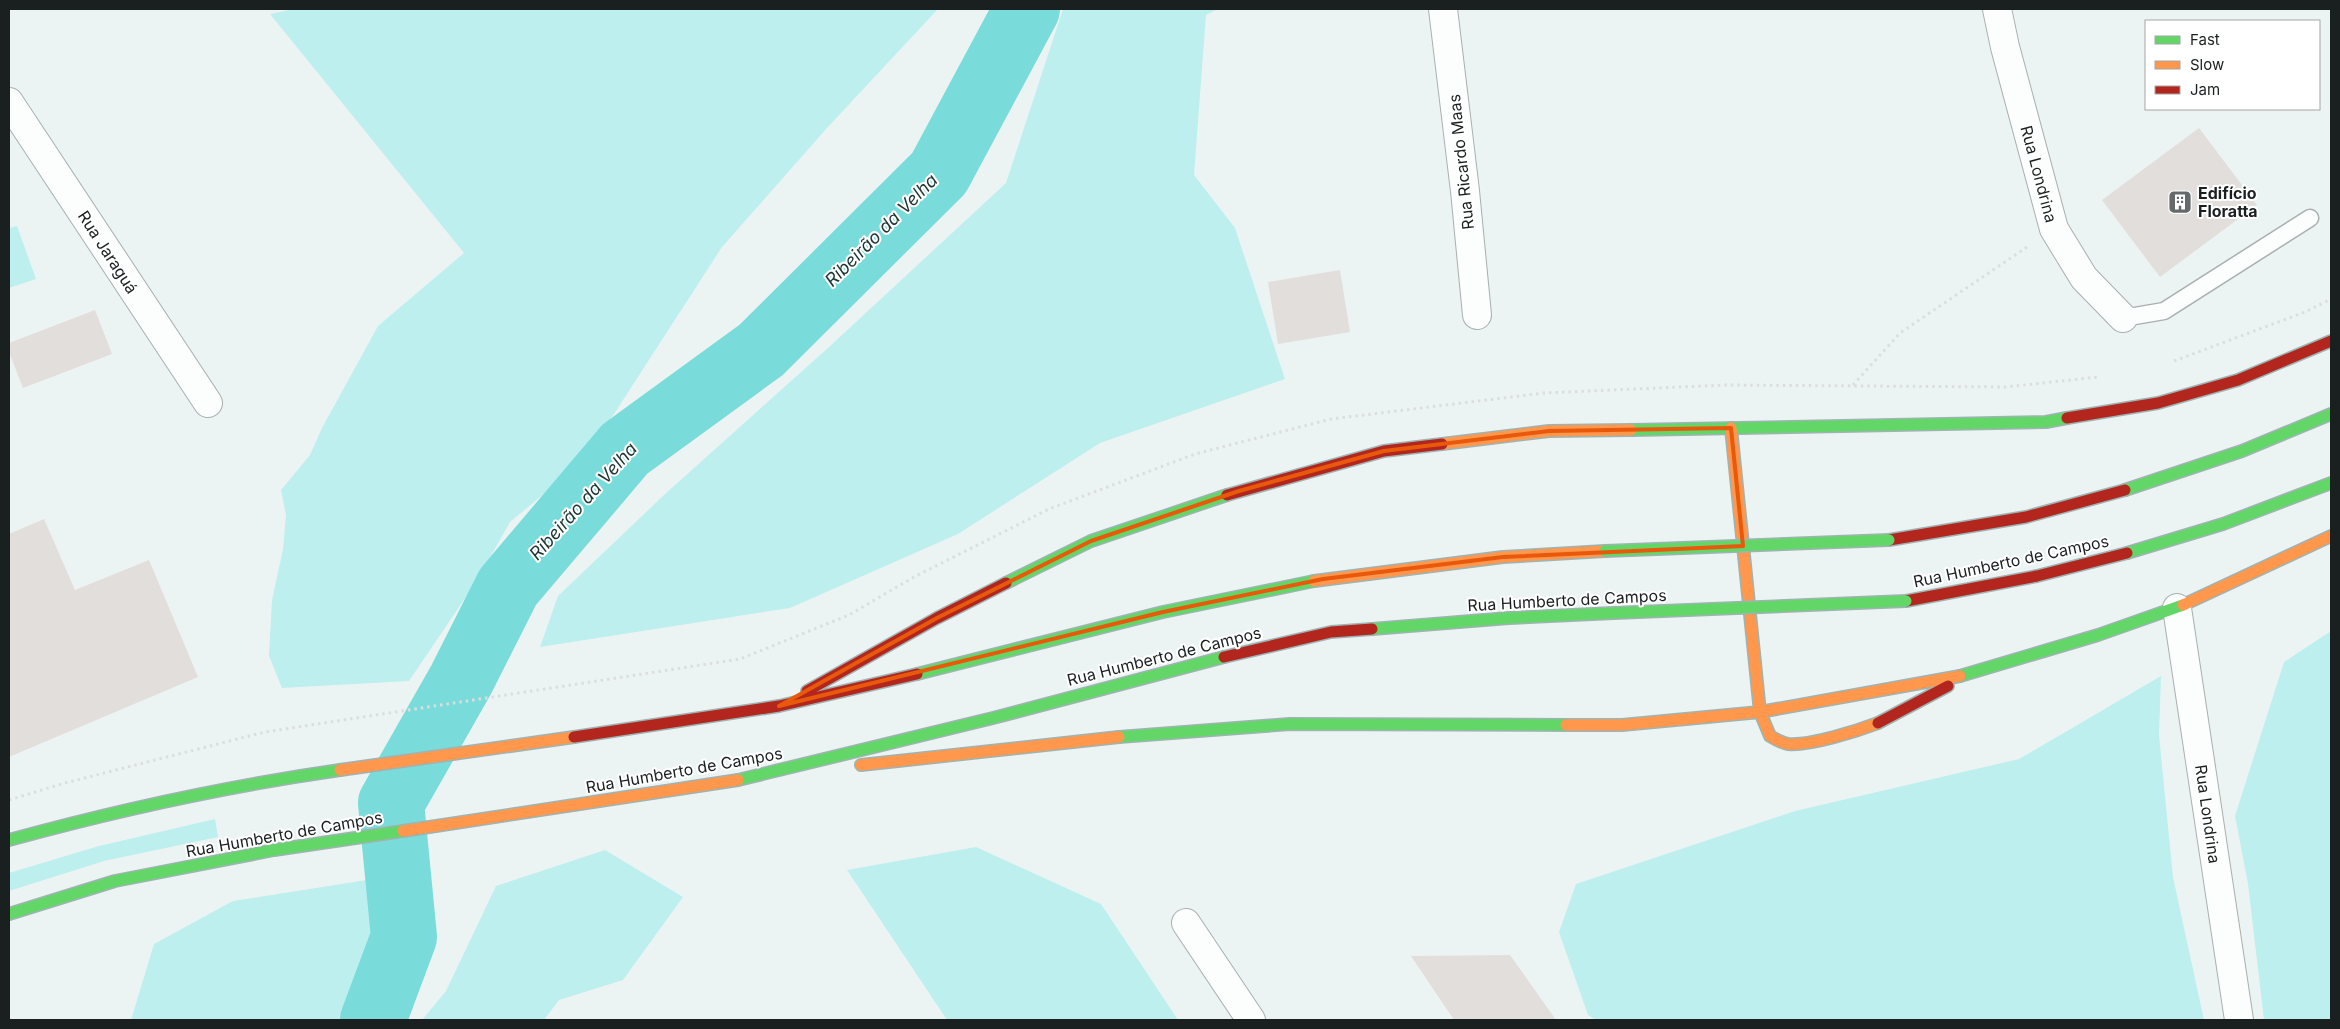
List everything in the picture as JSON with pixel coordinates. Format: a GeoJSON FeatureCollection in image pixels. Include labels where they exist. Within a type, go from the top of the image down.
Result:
{"type":"FeatureCollection","features":[{"type":"Feature","properties":{"kind":"main road"},"geometry":{"type":"LineString","coordinates":[[779,706],[937,618],[1091,541],[1239,491],[1384,452],[1549,431],[2046,422],[2158,403],[2238,380],[2331,341]]}},
{"type":"Feature","properties":{"kind":"main road"},"geometry":{"type":"LineString","coordinates":[[9,840],[100,815],[257,782],[604,733],[779,706],[978,660],[1163,612],[1323,579],[1503,557],[1605,551],[1889,540],[2026,517],[2146,484],[2242,451],[2331,414]]}},
{"type":"Feature","properties":{"kind":"main road"},"geometry":{"type":"LineString","coordinates":[[1731,428],[1760,712],[1770,736],[1786,744],[1802,743],[1860,730],[1888,719],[1974,673]]}},
{"type":"Feature","properties":{"kind":"main road","name":"Rua Humberto de Campos"},"geometry":{"type":"LineString","coordinates":[[9,914],[115,881],[274,850],[753,778],[993,718],[1176,668],[1331,632],[1509,618],[1906,601],[2037,576],[2160,544],[2265,510],[2331,483]]}},
{"type":"Feature","properties":{"kind":"main road"},"geometry":{"type":"LineString","coordinates":[[753,778],[1074,741],[1290,724],[1622,725],[1760,712],[1974,673],[2098,635],[2177,608],[2331,536]]}},
{"type":"Feature","properties":{"kind":"street","name":"Rua Ricardo Maas"},"geometry":{"type":"LineString","coordinates":[[1443,9],[1466,191],[1477,315]]}},
{"type":"Feature","properties":{"kind":"street","name":"Rua Londrina"},"geometry":{"type":"LineString","coordinates":[[1996,9],[2004,46],[2054,229],[2084,278],[2123,318]]}},
{"type":"Feature","properties":{"kind":"street","name":"Rua Jaraguá"},"geometry":{"type":"LineString","coordinates":[[9,102],[208,403]]}},
{"type":"Feature","properties":{"kind":"street","name":"Rua Londrina"},"geometry":{"type":"LineString","coordinates":[[2177,608],[2239,1020]]}},
{"type":"Feature","properties":{"kind":"street"},"geometry":{"type":"LineString","coordinates":[[1186,923],[1251,1020]]}},
{"type":"Feature","properties":{"kind":"lane"},"geometry":{"type":"LineString","coordinates":[[2123,318],[2164,311],[2310,218]]}},
{"type":"Feature","properties":{"kind":"path"},"geometry":{"type":"LineString","coordinates":[[1854,385],[1900,333],[2054,229]]}},
{"type":"Feature","properties":{"kind":"path"},"geometry":{"type":"LineString","coordinates":[[9,800],[65,783],[265,732],[604,680]]}},
{"type":"Feature","properties":{"kind":"highlighted area"},"geometry":{"type":"Polygon","coordinates":[[[1731,428],[1743,546],[1503,557],[1323,579],[1163,612],[779,706],[937,618],[1091,541],[1239,491],[1384,451],[1549,431],[1731,428]]]}},
{"type":"Feature","properties":{"kind":"shaded area"},"geometry":{"type":"Polygon","coordinates":[[[294,9],[938,9],[827,128],[722,247],[614,414],[563,478],[510,522],[476,582],[409,681],[282,688],[269,656],[272,600],[283,549],[286,515],[281,490],[310,455],[322,428],[378,326],[464,253],[270,14],[294,9]]]}},
{"type":"Feature","properties":{"kind":"shaded area"},"geometry":{"type":"Polygon","coordinates":[[[1063,9],[1218,9],[1206,15],[1194,175],[1235,228],[1285,379],[1100,443],[958,534],[790,608],[540,647],[558,596],[664,495],[829,347],[1006,183],[1063,9]]]}},
{"type":"Feature","properties":{"kind":"shaded area"},"geometry":{"type":"Polygon","coordinates":[[[17,226],[36,279],[9,288],[9,228],[17,226]]]}},
{"type":"Feature","properties":{"kind":"shaded area"},"geometry":{"type":"Polygon","coordinates":[[[2331,631],[2331,1020],[2264,1020],[2248,884],[2235,816],[2284,662],[2331,631]]]}},
{"type":"Feature","properties":{"kind":"shaded area"},"geometry":{"type":"Polygon","coordinates":[[[2161,676],[2159,735],[2173,877],[2204,1020],[1596,1020],[1588,1015],[1559,932],[1576,884],[1795,811],[2019,759],[2161,676]]]}},
{"type":"Feature","properties":{"kind":"shaded area"},"geometry":{"type":"Polygon","coordinates":[[[215,819],[218,837],[104,861],[9,891],[9,873],[99,846],[215,819]]]}},
{"type":"Feature","properties":{"kind":"shaded area"},"geometry":{"type":"Polygon","coordinates":[[[976,847],[1101,904],[1178,1020],[947,1020],[847,870],[976,847]]]}},
{"type":"Feature","properties":{"kind":"shaded area"},"geometry":{"type":"Polygon","coordinates":[[[605,850],[683,897],[623,980],[559,1000],[544,1020],[422,1020],[446,991],[496,886],[605,850]]]}},
{"type":"Feature","properties":{"kind":"shaded area"},"geometry":{"type":"Polygon","coordinates":[[[373,879],[378,909],[363,982],[339,1020],[131,1020],[154,944],[233,901],[373,879]]]}},
{"type":"Feature","properties":{"kind":"building","name":"Edifício Floratta"},"geometry":{"type":"Polygon","coordinates":[[[2199,128],[2257,205],[2160,277],[2102,200],[2199,128]]]}},
{"type":"Feature","properties":{"kind":"building"},"geometry":{"type":"Polygon","coordinates":[[[1340,270],[1350,332],[1278,344],[1268,282],[1340,270]]]}},
{"type":"Feature","properties":{"kind":"building"},"geometry":{"type":"Polygon","coordinates":[[[95,310],[112,354],[23,388],[9,352],[9,343],[95,310]]]}},
{"type":"Feature","properties":{"kind":"building"},"geometry":{"type":"Polygon","coordinates":[[[44,519],[75,590],[149,560],[198,677],[9,757],[9,534],[44,519]]]}},
{"type":"Feature","properties":{"kind":"building"},"geometry":{"type":"Polygon","coordinates":[[[1510,955],[1556,1020],[1454,1020],[1411,956],[1510,955]]]}},
{"type":"Feature","properties":{"kind":"waterway","name":"Ribeirão da Velha"},"geometry":{"type":"LineString","coordinates":[[373,1020],[404,937],[391,803],[461,680],[508,587],[625,449],[761,350],[939,173],[1027,9]]}},
{"type":"Feature","properties":{"kind":"traffic: fast"},"geometry":{"type":"LineString","coordinates":[[2125,490],[2242,451],[2331,414]]}},
{"type":"Feature","properties":{"kind":"traffic: fast"},"geometry":{"type":"LineString","coordinates":[[1631,430],[2046,422],[2067,418]]}},
{"type":"Feature","properties":{"kind":"traffic: fast"},"geometry":{"type":"LineString","coordinates":[[2127,553],[2223,524],[2331,483]]}},
{"type":"Feature","properties":{"kind":"traffic: fast"},"geometry":{"type":"LineString","coordinates":[[1006,583],[1091,541],[1227,495]]}},
{"type":"Feature","properties":{"kind":"traffic: fast"},"geometry":{"type":"LineString","coordinates":[[1605,551],[1889,540]]}},
{"type":"Feature","properties":{"kind":"traffic: fast"},"geometry":{"type":"LineString","coordinates":[[917,674],[1163,612],[1314,581]]}},
{"type":"Feature","properties":{"kind":"traffic: fast"},"geometry":{"type":"LineString","coordinates":[[1614,613],[1906,601]]}},
{"type":"Feature","properties":{"kind":"traffic: fast"},"geometry":{"type":"LineString","coordinates":[[1960,676],[2098,635],[2183,605]]}},
{"type":"Feature","properties":{"kind":"traffic: fast"},"geometry":{"type":"LineString","coordinates":[[1372,629],[1509,618],[1614,613]]}},
{"type":"Feature","properties":{"kind":"traffic: fast"},"geometry":{"type":"LineString","coordinates":[[738,780],[993,718],[1224,657]]}},
{"type":"Feature","properties":{"kind":"traffic: fast"},"geometry":{"type":"LineString","coordinates":[[1119,737],[1290,724],[1566,725]]}},
{"type":"Feature","properties":{"kind":"traffic: fast"},"geometry":{"type":"LineString","coordinates":[[9,840],[173,800],[256,783],[340,770]]}},
{"type":"Feature","properties":{"kind":"traffic: fast"},"geometry":{"type":"LineString","coordinates":[[9,914],[115,881],[274,850],[403,831]]}},
{"type":"Feature","properties":{"kind":"traffic: slow"},"geometry":{"type":"LineString","coordinates":[[1731,428],[1760,712],[1770,736],[1788,744],[1808,743],[1846,734],[1878,723]]}},
{"type":"Feature","properties":{"kind":"traffic: slow"},"geometry":{"type":"LineString","coordinates":[[1442,444],[1549,431],[1631,430]]}},
{"type":"Feature","properties":{"kind":"traffic: slow"},"geometry":{"type":"LineString","coordinates":[[2183,605],[2331,536]]}},
{"type":"Feature","properties":{"kind":"traffic: slow"},"geometry":{"type":"LineString","coordinates":[[1314,581],[1503,557],[1605,551]]}},
{"type":"Feature","properties":{"kind":"traffic: slow"},"geometry":{"type":"LineString","coordinates":[[1566,725],[1622,725],[1760,712],[1960,676]]}},
{"type":"Feature","properties":{"kind":"traffic: slow"},"geometry":{"type":"LineString","coordinates":[[340,770],[574,737]]}},
{"type":"Feature","properties":{"kind":"traffic: slow"},"geometry":{"type":"LineString","coordinates":[[861,765],[1119,737]]}},
{"type":"Feature","properties":{"kind":"traffic: slow"},"geometry":{"type":"LineString","coordinates":[[403,831],[738,780]]}},
{"type":"Feature","properties":{"kind":"traffic: jam"},"geometry":{"type":"LineString","coordinates":[[2067,418],[2158,403],[2238,380],[2331,341]]}},
{"type":"Feature","properties":{"kind":"traffic: jam"},"geometry":{"type":"LineString","coordinates":[[1227,495],[1384,451],[1442,444]]}},
{"type":"Feature","properties":{"kind":"traffic: jam"},"geometry":{"type":"LineString","coordinates":[[1889,540],[2026,517],[2125,490]]}},
{"type":"Feature","properties":{"kind":"traffic: jam"},"geometry":{"type":"LineString","coordinates":[[1906,601],[2037,576],[2127,553]]}},
{"type":"Feature","properties":{"kind":"traffic: jam"},"geometry":{"type":"LineString","coordinates":[[807,691],[937,618],[1006,583]]}},
{"type":"Feature","properties":{"kind":"traffic: jam"},"geometry":{"type":"LineString","coordinates":[[1224,657],[1331,632],[1372,629]]}},
{"type":"Feature","properties":{"kind":"traffic: jam"},"geometry":{"type":"LineString","coordinates":[[574,737],[779,706],[917,674]]}},
{"type":"Feature","properties":{"kind":"traffic: jam"},"geometry":{"type":"LineString","coordinates":[[1878,723],[1948,686]]}},
{"type":"Feature","properties":{"kind":"place","name":"Edifício Floratta"},"geometry":{"type":"Point","coordinates":[2180,202]}}]}
